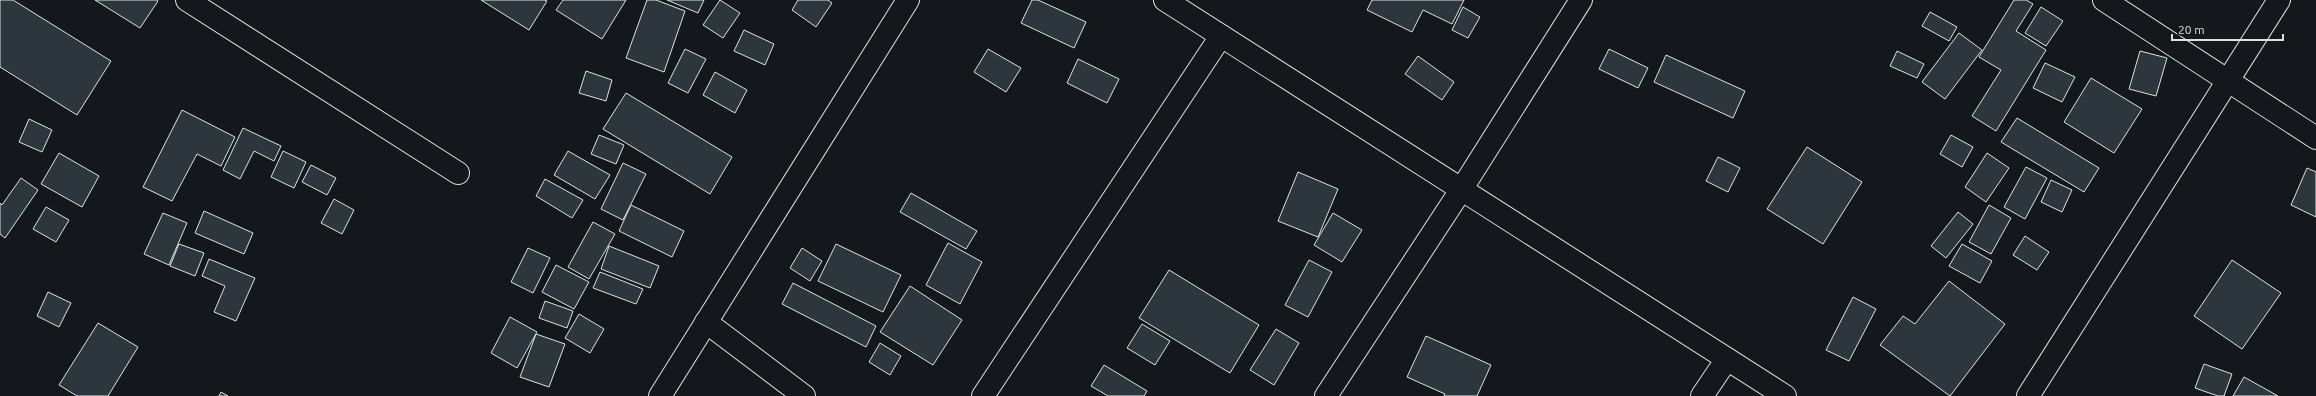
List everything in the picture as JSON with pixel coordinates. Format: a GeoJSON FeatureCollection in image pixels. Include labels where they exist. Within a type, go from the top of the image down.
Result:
{"type":"FeatureCollection","features":[{"type":"Feature","properties":{"kind":"street"},"geometry":{"type":"LineString","coordinates":[[187,0],[458,173]]}},
{"type":"Feature","properties":{"kind":"street"},"geometry":{"type":"LineString","coordinates":[[660,396],[908,0]]}},
{"type":"Feature","properties":{"kind":"street"},"geometry":{"type":"LineString","coordinates":[[1165,0],[1785,396]]}},
{"type":"Feature","properties":{"kind":"street"},"geometry":{"type":"LineString","coordinates":[[1326,396],[1462,190],[1581,0]]}},
{"type":"Feature","properties":{"kind":"street"},"geometry":{"type":"LineString","coordinates":[[2104,0],[2316,138]]}},
{"type":"Feature","properties":{"kind":"street"},"geometry":{"type":"LineString","coordinates":[[2028,396],[2279,0]]}},
{"type":"Feature","properties":{"kind":"street"},"geometry":{"type":"LineString","coordinates":[[983,396],[1221,36]]}},
{"type":"Feature","properties":{"kind":"street"},"geometry":{"type":"LineString","coordinates":[[706,322],[804,396]]}},
{"type":"Feature","properties":{"kind":"street"},"geometry":{"type":"LineString","coordinates":[[1702,396],[1727,359]]}},
{"type":"Feature","properties":{"kind":"building"},"geometry":{"type":"Polygon","coordinates":[[[0,0],[13,0],[111,61],[77,115],[0,67],[0,0]]]}},
{"type":"Feature","properties":{"kind":"building"},"geometry":{"type":"Polygon","coordinates":[[[95,0],[157,0],[158,1],[140,28],[95,0]]]}},
{"type":"Feature","properties":{"kind":"building"},"geometry":{"type":"Polygon","coordinates":[[[481,0],[544,0],[547,1],[529,30],[481,0]]]}},
{"type":"Feature","properties":{"kind":"building"},"geometry":{"type":"Polygon","coordinates":[[[563,0],[626,0],[602,39],[556,10],[563,0]]]}},
{"type":"Feature","properties":{"kind":"building"},"geometry":{"type":"Polygon","coordinates":[[[647,0],[656,0],[685,11],[664,72],[626,58],[647,0]]]}},
{"type":"Feature","properties":{"kind":"building"},"geometry":{"type":"Polygon","coordinates":[[[667,0],[704,0],[698,13],[667,0]]]}},
{"type":"Feature","properties":{"kind":"building"},"geometry":{"type":"Polygon","coordinates":[[[720,0],[740,13],[723,38],[703,25],[720,0]]]}},
{"type":"Feature","properties":{"kind":"building"},"geometry":{"type":"Polygon","coordinates":[[[798,0],[828,0],[832,3],[816,27],[792,10],[798,0]]]}},
{"type":"Feature","properties":{"kind":"building"},"geometry":{"type":"Polygon","coordinates":[[[1032,0],[1038,0],[1086,22],[1074,48],[1021,23],[1032,0]]]}},
{"type":"Feature","properties":{"kind":"building"},"geometry":{"type":"Polygon","coordinates":[[[1372,0],[1464,0],[1452,24],[1423,10],[1412,32],[1367,10],[1372,0]]]}},
{"type":"Feature","properties":{"kind":"building"},"geometry":{"type":"Polygon","coordinates":[[[2014,0],[2026,0],[2033,4],[2016,31],[2046,50],[1996,131],[1972,116],[2001,70],[1979,57],[2014,0]]]}},
{"type":"Feature","properties":{"kind":"building"},"geometry":{"type":"Polygon","coordinates":[[[1463,7],[1480,17],[1468,38],[1452,30],[1463,7]]]}},
{"type":"Feature","properties":{"kind":"building"},"geometry":{"type":"Polygon","coordinates":[[[2041,7],[2063,21],[2046,46],[2025,33],[2041,7]]]}},
{"type":"Feature","properties":{"kind":"building"},"geometry":{"type":"Polygon","coordinates":[[[1930,12],[1957,27],[1949,41],[1922,26],[1930,12]]]}},
{"type":"Feature","properties":{"kind":"building"},"geometry":{"type":"Polygon","coordinates":[[[744,30],[774,44],[765,65],[734,51],[744,30]]]}},
{"type":"Feature","properties":{"kind":"building"},"geometry":{"type":"Polygon","coordinates":[[[1959,33],[1982,50],[1945,99],[1922,82],[1959,33]]]}},
{"type":"Feature","properties":{"kind":"building"},"geometry":{"type":"Polygon","coordinates":[[[685,49],[706,59],[688,93],[668,83],[685,49]]]}},
{"type":"Feature","properties":{"kind":"building"},"geometry":{"type":"Polygon","coordinates":[[[988,49],[1021,68],[1006,92],[974,72],[988,49]]]}},
{"type":"Feature","properties":{"kind":"building"},"geometry":{"type":"Polygon","coordinates":[[[1609,49],[1648,68],[1638,88],[1599,69],[1609,49]]]}},
{"type":"Feature","properties":{"kind":"building"},"geometry":{"type":"Polygon","coordinates":[[[1897,51],[1924,64],[1917,78],[1890,66],[1897,51]]]}},
{"type":"Feature","properties":{"kind":"building"},"geometry":{"type":"Polygon","coordinates":[[[2140,51],[2167,58],[2156,96],[2129,89],[2140,51]]]}},
{"type":"Feature","properties":{"kind":"building"},"geometry":{"type":"Polygon","coordinates":[[[1666,55],[1745,91],[1733,118],[1654,82],[1666,55]]]}},
{"type":"Feature","properties":{"kind":"building"},"geometry":{"type":"Polygon","coordinates":[[[1418,56],[1454,82],[1442,100],[1405,74],[1418,56]]]}},
{"type":"Feature","properties":{"kind":"building"},"geometry":{"type":"Polygon","coordinates":[[[1078,59],[1119,79],[1107,103],[1067,83],[1078,59]]]}},
{"type":"Feature","properties":{"kind":"building"},"geometry":{"type":"Polygon","coordinates":[[[2045,63],[2075,77],[2062,102],[2033,88],[2045,63]]]}},
{"type":"Feature","properties":{"kind":"building"},"geometry":{"type":"Polygon","coordinates":[[[586,71],[612,80],[606,101],[579,93],[586,71]]]}},
{"type":"Feature","properties":{"kind":"building"},"geometry":{"type":"Polygon","coordinates":[[[715,72],[747,90],[735,113],[703,95],[715,72]]]}},
{"type":"Feature","properties":{"kind":"building"},"geometry":{"type":"Polygon","coordinates":[[[2091,78],[2142,109],[2114,153],[2064,122],[2091,78]]]}},
{"type":"Feature","properties":{"kind":"building"},"geometry":{"type":"Polygon","coordinates":[[[626,93],[732,157],[710,194],[603,129],[626,93]]]}},
{"type":"Feature","properties":{"kind":"building"},"geometry":{"type":"Polygon","coordinates":[[[182,110],[235,137],[221,166],[197,154],[172,201],[143,187],[182,110]]]}},
{"type":"Feature","properties":{"kind":"building"},"geometry":{"type":"Polygon","coordinates":[[[2017,118],[2099,168],[2084,192],[2001,142],[2017,118]]]}},
{"type":"Feature","properties":{"kind":"building"},"geometry":{"type":"Polygon","coordinates":[[[29,119],[52,130],[42,152],[19,142],[29,119]]]}},
{"type":"Feature","properties":{"kind":"building"},"geometry":{"type":"Polygon","coordinates":[[[243,128],[281,146],[274,161],[254,151],[240,179],[223,170],[243,128]]]}},
{"type":"Feature","properties":{"kind":"building"},"geometry":{"type":"Polygon","coordinates":[[[599,135],[624,145],[616,164],[591,154],[599,135]]]}},
{"type":"Feature","properties":{"kind":"building"},"geometry":{"type":"Polygon","coordinates":[[[1951,135],[1973,147],[1962,167],[1940,154],[1951,135]]]}},
{"type":"Feature","properties":{"kind":"building"},"geometry":{"type":"Polygon","coordinates":[[[1807,147],[1862,182],[1823,244],[1767,209],[1807,147]]]}},
{"type":"Feature","properties":{"kind":"building"},"geometry":{"type":"Polygon","coordinates":[[[283,151],[306,162],[294,188],[271,177],[283,151]]]}},
{"type":"Feature","properties":{"kind":"building"},"geometry":{"type":"Polygon","coordinates":[[[568,151],[610,175],[595,199],[554,175],[568,151]]]}},
{"type":"Feature","properties":{"kind":"building"},"geometry":{"type":"Polygon","coordinates":[[[59,153],[99,176],[82,207],[41,184],[59,153]]]}},
{"type":"Feature","properties":{"kind":"building"},"geometry":{"type":"Polygon","coordinates":[[[1987,153],[2009,168],[1986,202],[1965,187],[1987,153]]]}},
{"type":"Feature","properties":{"kind":"building"},"geometry":{"type":"Polygon","coordinates":[[[1718,157],[1740,168],[1728,192],[1706,181],[1718,157]]]}},
{"type":"Feature","properties":{"kind":"building"},"geometry":{"type":"Polygon","coordinates":[[[623,163],[646,174],[623,220],[601,209],[623,163]]]}},
{"type":"Feature","properties":{"kind":"building"},"geometry":{"type":"Polygon","coordinates":[[[311,165],[336,178],[327,195],[302,182],[311,165]]]}},
{"type":"Feature","properties":{"kind":"building"},"geometry":{"type":"Polygon","coordinates":[[[2026,167],[2047,178],[2025,219],[2004,207],[2026,167]]]}},
{"type":"Feature","properties":{"kind":"building"},"geometry":{"type":"Polygon","coordinates":[[[2307,168],[2316,172],[2316,217],[2291,205],[2307,168]]]}},
{"type":"Feature","properties":{"kind":"building"},"geometry":{"type":"Polygon","coordinates":[[[1298,172],[1338,189],[1318,237],[1278,221],[1298,172]]]}},
{"type":"Feature","properties":{"kind":"building"},"geometry":{"type":"Polygon","coordinates":[[[21,178],[38,190],[5,238],[0,234],[0,203],[2,205],[21,178]]]}},
{"type":"Feature","properties":{"kind":"building"},"geometry":{"type":"Polygon","coordinates":[[[545,179],[583,200],[572,218],[536,196],[545,179]]]}},
{"type":"Feature","properties":{"kind":"building"},"geometry":{"type":"Polygon","coordinates":[[[2051,180],[2072,190],[2062,212],[2041,202],[2051,180]]]}},
{"type":"Feature","properties":{"kind":"building"},"geometry":{"type":"Polygon","coordinates":[[[911,193],[977,231],[966,249],[900,212],[911,193]]]}},
{"type":"Feature","properties":{"kind":"building"},"geometry":{"type":"Polygon","coordinates":[[[334,199],[354,210],[342,234],[321,223],[334,199]]]}},
{"type":"Feature","properties":{"kind":"building"},"geometry":{"type":"Polygon","coordinates":[[[631,205],[684,231],[672,257],[619,231],[631,205]]]}},
{"type":"Feature","properties":{"kind":"building"},"geometry":{"type":"Polygon","coordinates":[[[1989,205],[2011,218],[1991,254],[1969,242],[1989,205]]]}},
{"type":"Feature","properties":{"kind":"building"},"geometry":{"type":"Polygon","coordinates":[[[46,207],[69,220],[56,242],[33,229],[46,207]]]}},
{"type":"Feature","properties":{"kind":"building"},"geometry":{"type":"Polygon","coordinates":[[[204,211],[253,233],[244,254],[195,233],[204,211]]]}},
{"type":"Feature","properties":{"kind":"building"},"geometry":{"type":"Polygon","coordinates":[[[1958,212],[1973,224],[1946,258],[1931,246],[1958,212]]]}},
{"type":"Feature","properties":{"kind":"building"},"geometry":{"type":"Polygon","coordinates":[[[163,213],[187,223],[169,265],[144,254],[163,213]]]}},
{"type":"Feature","properties":{"kind":"building"},"geometry":{"type":"Polygon","coordinates":[[[1333,213],[1362,230],[1342,262],[1314,245],[1333,213]]]}},
{"type":"Feature","properties":{"kind":"building"},"geometry":{"type":"Polygon","coordinates":[[[593,222],[615,234],[589,279],[568,267],[593,222]]]}},
{"type":"Feature","properties":{"kind":"building"},"geometry":{"type":"Polygon","coordinates":[[[2025,236],[2049,252],[2037,270],[2013,255],[2025,236]]]}},
{"type":"Feature","properties":{"kind":"building"},"geometry":{"type":"Polygon","coordinates":[[[948,243],[982,262],[960,304],[926,285],[948,243]]]}},
{"type":"Feature","properties":{"kind":"building"},"geometry":{"type":"Polygon","coordinates":[[[179,244],[204,253],[195,276],[170,266],[179,244]]]}},
{"type":"Feature","properties":{"kind":"building"},"geometry":{"type":"Polygon","coordinates":[[[836,244],[901,275],[883,312],[818,281],[836,244]]]}},
{"type":"Feature","properties":{"kind":"building"},"geometry":{"type":"Polygon","coordinates":[[[1962,244],[1992,261],[1980,283],[1949,266],[1962,244]]]}},
{"type":"Feature","properties":{"kind":"building"},"geometry":{"type":"Polygon","coordinates":[[[609,246],[659,266],[650,288],[601,269],[609,246]]]}},
{"type":"Feature","properties":{"kind":"building"},"geometry":{"type":"Polygon","coordinates":[[[528,248],[550,258],[533,293],[511,282],[528,248]]]}},
{"type":"Feature","properties":{"kind":"building"},"geometry":{"type":"Polygon","coordinates":[[[802,248],[822,261],[810,281],[790,268],[802,248]]]}},
{"type":"Feature","properties":{"kind":"building"},"geometry":{"type":"Polygon","coordinates":[[[209,259],[255,278],[236,321],[214,312],[225,286],[202,276],[209,259]]]}},
{"type":"Feature","properties":{"kind":"building"},"geometry":{"type":"Polygon","coordinates":[[[1309,260],[1332,272],[1308,317],[1285,305],[1309,260]]]}},
{"type":"Feature","properties":{"kind":"building"},"geometry":{"type":"Polygon","coordinates":[[[2232,260],[2281,293],[2242,349],[2194,316],[2232,260]]]}},
{"type":"Feature","properties":{"kind":"building"},"geometry":{"type":"Polygon","coordinates":[[[556,265],[589,282],[574,309],[542,292],[556,265]]]}},
{"type":"Feature","properties":{"kind":"building"},"geometry":{"type":"Polygon","coordinates":[[[1169,270],[1259,325],[1230,373],[1139,318],[1169,270]]]}},
{"type":"Feature","properties":{"kind":"building"},"geometry":{"type":"Polygon","coordinates":[[[600,272],[643,289],[636,304],[593,288],[600,272]]]}},
{"type":"Feature","properties":{"kind":"building"},"geometry":{"type":"Polygon","coordinates":[[[1949,281],[2005,324],[1950,396],[1880,345],[1903,316],[1915,324],[1949,281]]]}},
{"type":"Feature","properties":{"kind":"building"},"geometry":{"type":"Polygon","coordinates":[[[793,283],[876,326],[866,347],[782,304],[793,283]]]}},
{"type":"Feature","properties":{"kind":"building"},"geometry":{"type":"Polygon","coordinates":[[[910,286],[962,320],[933,365],[880,332],[910,286]]]}},
{"type":"Feature","properties":{"kind":"building"},"geometry":{"type":"Polygon","coordinates":[[[48,292],[71,303],[59,327],[37,316],[48,292]]]}},
{"type":"Feature","properties":{"kind":"building"},"geometry":{"type":"Polygon","coordinates":[[[1853,297],[1876,309],[1849,361],[1826,350],[1853,297]]]}},
{"type":"Feature","properties":{"kind":"building"},"geometry":{"type":"Polygon","coordinates":[[[545,301],[573,311],[567,328],[539,318],[545,301]]]}},
{"type":"Feature","properties":{"kind":"building"},"geometry":{"type":"Polygon","coordinates":[[[579,314],[604,329],[590,353],[565,338],[579,314]]]}},
{"type":"Feature","properties":{"kind":"building"},"geometry":{"type":"Polygon","coordinates":[[[510,317],[537,332],[517,368],[491,353],[510,317]]]}},
{"type":"Feature","properties":{"kind":"building"},"geometry":{"type":"Polygon","coordinates":[[[98,323],[138,347],[108,396],[77,396],[59,385],[98,323]]]}},
{"type":"Feature","properties":{"kind":"building"},"geometry":{"type":"Polygon","coordinates":[[[1142,324],[1170,341],[1155,365],[1127,348],[1142,324]]]}},
{"type":"Feature","properties":{"kind":"building"},"geometry":{"type":"Polygon","coordinates":[[[1276,329],[1299,343],[1274,385],[1250,370],[1276,329]]]}},
{"type":"Feature","properties":{"kind":"building"},"geometry":{"type":"Polygon","coordinates":[[[536,334],[565,344],[549,387],[520,377],[536,334]]]}},
{"type":"Feature","properties":{"kind":"building"},"geometry":{"type":"Polygon","coordinates":[[[1426,336],[1491,365],[1477,396],[1444,396],[1445,394],[1407,377],[1426,336]]]}},
{"type":"Feature","properties":{"kind":"building"},"geometry":{"type":"Polygon","coordinates":[[[880,343],[901,356],[890,375],[869,362],[880,343]]]}},
{"type":"Feature","properties":{"kind":"building"},"geometry":{"type":"Polygon","coordinates":[[[2204,364],[2232,374],[2224,396],[2218,396],[2195,388],[2204,364]]]}},
{"type":"Feature","properties":{"kind":"building"},"geometry":{"type":"Polygon","coordinates":[[[1104,365],[1147,391],[1144,396],[1108,396],[1091,386],[1104,365]]]}},
{"type":"Feature","properties":{"kind":"building"},"geometry":{"type":"Polygon","coordinates":[[[2244,377],[2278,396],[2233,396],[2244,377]]]}},
{"type":"Feature","properties":{"kind":"building"},"geometry":{"type":"Polygon","coordinates":[[[221,392],[228,396],[219,396],[221,392]]]}}]}
